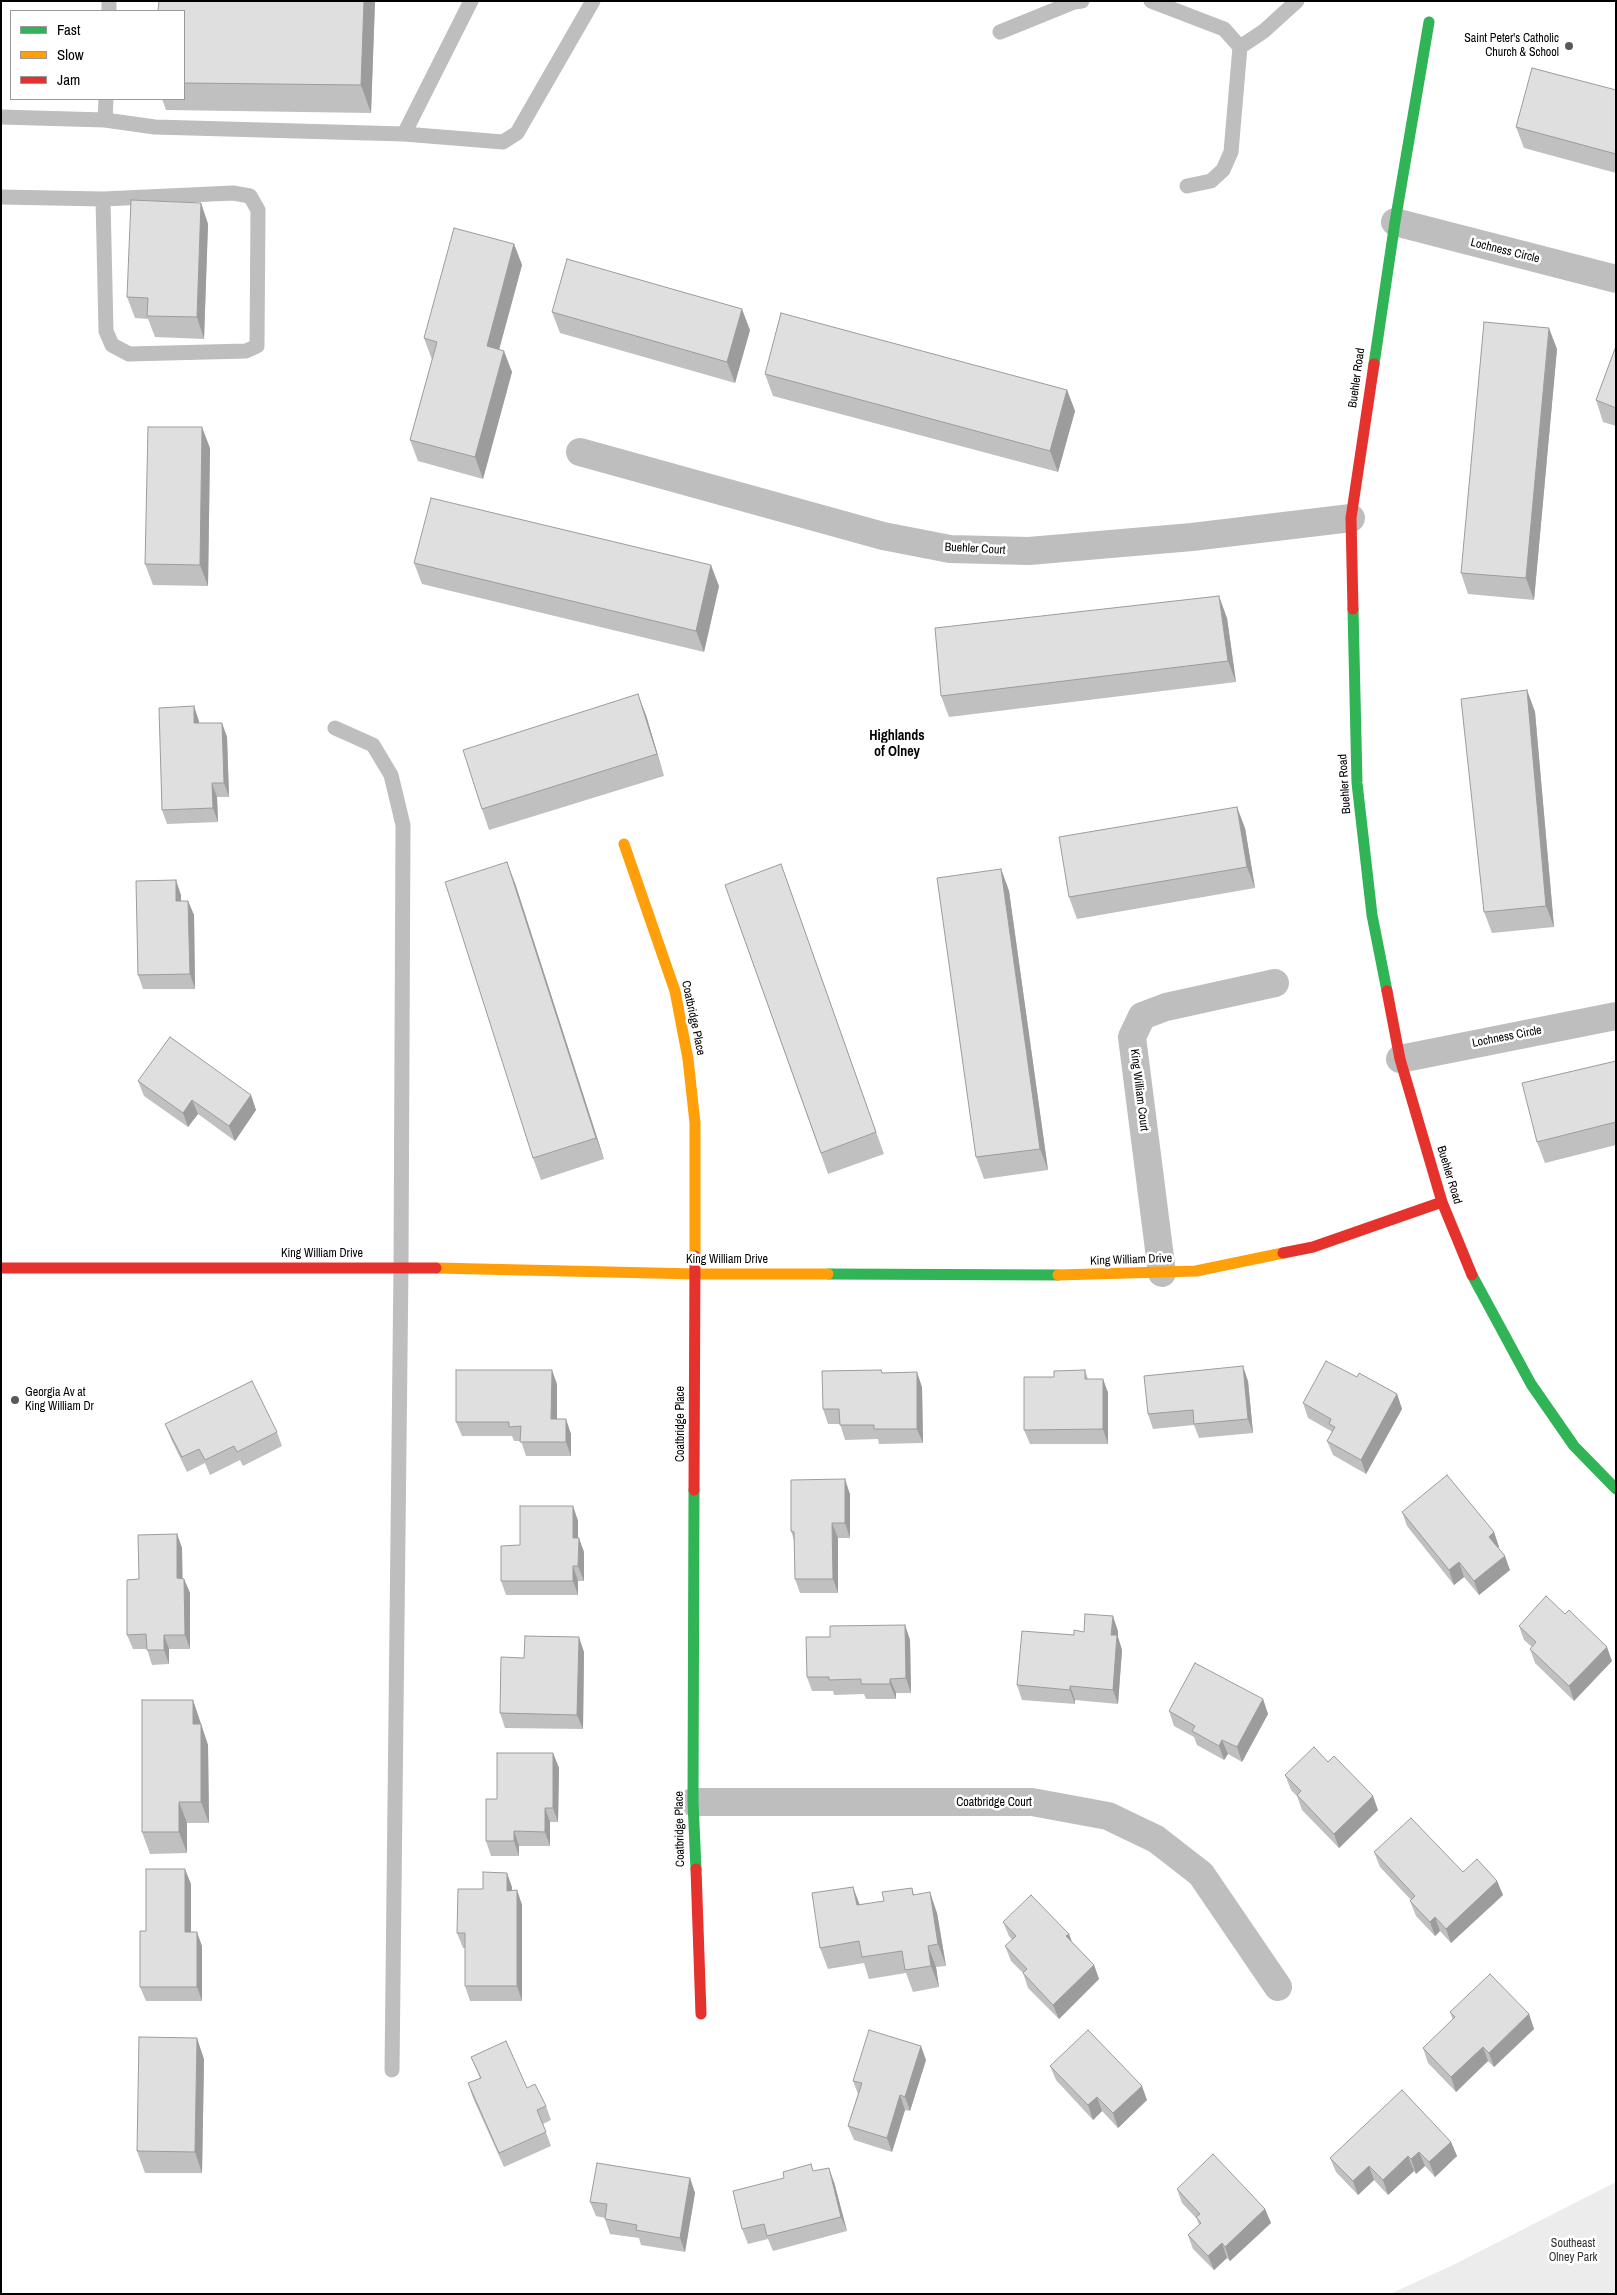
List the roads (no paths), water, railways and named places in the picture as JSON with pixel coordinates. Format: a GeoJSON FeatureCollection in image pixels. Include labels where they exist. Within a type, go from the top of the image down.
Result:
{"type":"FeatureCollection","features":[{"type":"Feature","properties":{"kind":"street","name":"Buehler Road"},"geometry":{"type":"LineString","coordinates":[[1429,22],[1394,222],[1351,518],[1357,783],[1372,915],[1400,1059],[1442,1202],[1466,1263],[1531,1384],[1574,1446],[1616,1490]]}},
{"type":"Feature","properties":{"kind":"street","name":"Lochness Circle"},"geometry":{"type":"LineString","coordinates":[[1394,222],[1616,279]]}},
{"type":"Feature","properties":{"kind":"street","name":"Buehler Court"},"geometry":{"type":"LineString","coordinates":[[580,452],[883,536],[950,549],[1029,551],[1192,537],[1351,518]]}},
{"type":"Feature","properties":{"kind":"street","name":"Coatbridge Place"},"geometry":{"type":"LineString","coordinates":[[624,844],[675,992],[688,1059],[695,1123],[693,1802],[701,2014]]}},
{"type":"Feature","properties":{"kind":"street","name":"King William Court"},"geometry":{"type":"LineString","coordinates":[[1162,1273],[1132,1037],[1142,1016],[1166,1007],[1275,983]]}},
{"type":"Feature","properties":{"kind":"street","name":"Lochness Circle"},"geometry":{"type":"LineString","coordinates":[[1400,1059],[1616,1016]]}},
{"type":"Feature","properties":{"kind":"street","name":"King William Drive"},"geometry":{"type":"LineString","coordinates":[[1,1268],[401,1267],[696,1274],[1070,1275],[1162,1273],[1196,1271],[1313,1246],[1442,1202]]}},
{"type":"Feature","properties":{"kind":"street","name":"Coatbridge Court"},"geometry":{"type":"LineString","coordinates":[[693,1802],[1032,1802],[1108,1816],[1156,1839],[1201,1874],[1278,1987]]}},
{"type":"Feature","properties":{"kind":"lane"},"geometry":{"type":"LineString","coordinates":[[404,134],[471,1]]}},
{"type":"Feature","properties":{"kind":"lane"},"geometry":{"type":"LineString","coordinates":[[1,117],[106,120],[155,127],[404,134],[504,142],[517,134],[593,1]]}},
{"type":"Feature","properties":{"kind":"lane"},"geometry":{"type":"LineString","coordinates":[[1000,32],[1074,2],[1082,1]]}},
{"type":"Feature","properties":{"kind":"lane"},"geometry":{"type":"LineString","coordinates":[[1151,1],[1224,29],[1240,47],[1230,152],[1223,170],[1211,181],[1187,186]]}},
{"type":"Feature","properties":{"kind":"lane"},"geometry":{"type":"LineString","coordinates":[[1240,47],[1264,31],[1296,1]]}},
{"type":"Feature","properties":{"kind":"lane"},"geometry":{"type":"LineString","coordinates":[[106,100],[106,120]]}},
{"type":"Feature","properties":{"kind":"lane"},"geometry":{"type":"LineString","coordinates":[[1,197],[104,199],[234,193],[250,196],[258,210],[257,346],[246,351],[129,354],[112,345],[106,331],[104,199]]}},
{"type":"Feature","properties":{"kind":"lane"},"geometry":{"type":"LineString","coordinates":[[335,728],[373,745],[391,774],[403,825],[401,1267],[392,2070]]}},
{"type":"Feature","properties":{"kind":"place","name":"Saint Peter's Catholic Church & School"},"geometry":{"type":"Point","coordinates":[1569,46]}},
{"type":"Feature","properties":{"kind":"place","name":"Georgia Av at King William Dr"},"geometry":{"type":"Point","coordinates":[15,1400]}},
{"type":"Feature","properties":{"kind":"district","name":"Highlands of Olney"},"geometry":{"type":"Point","coordinates":[897,744]}},
{"type":"Feature","properties":{"kind":"park label","name":"Southeast Olney Park"},"geometry":{"type":"Point","coordinates":[1573,2251]}}]}
